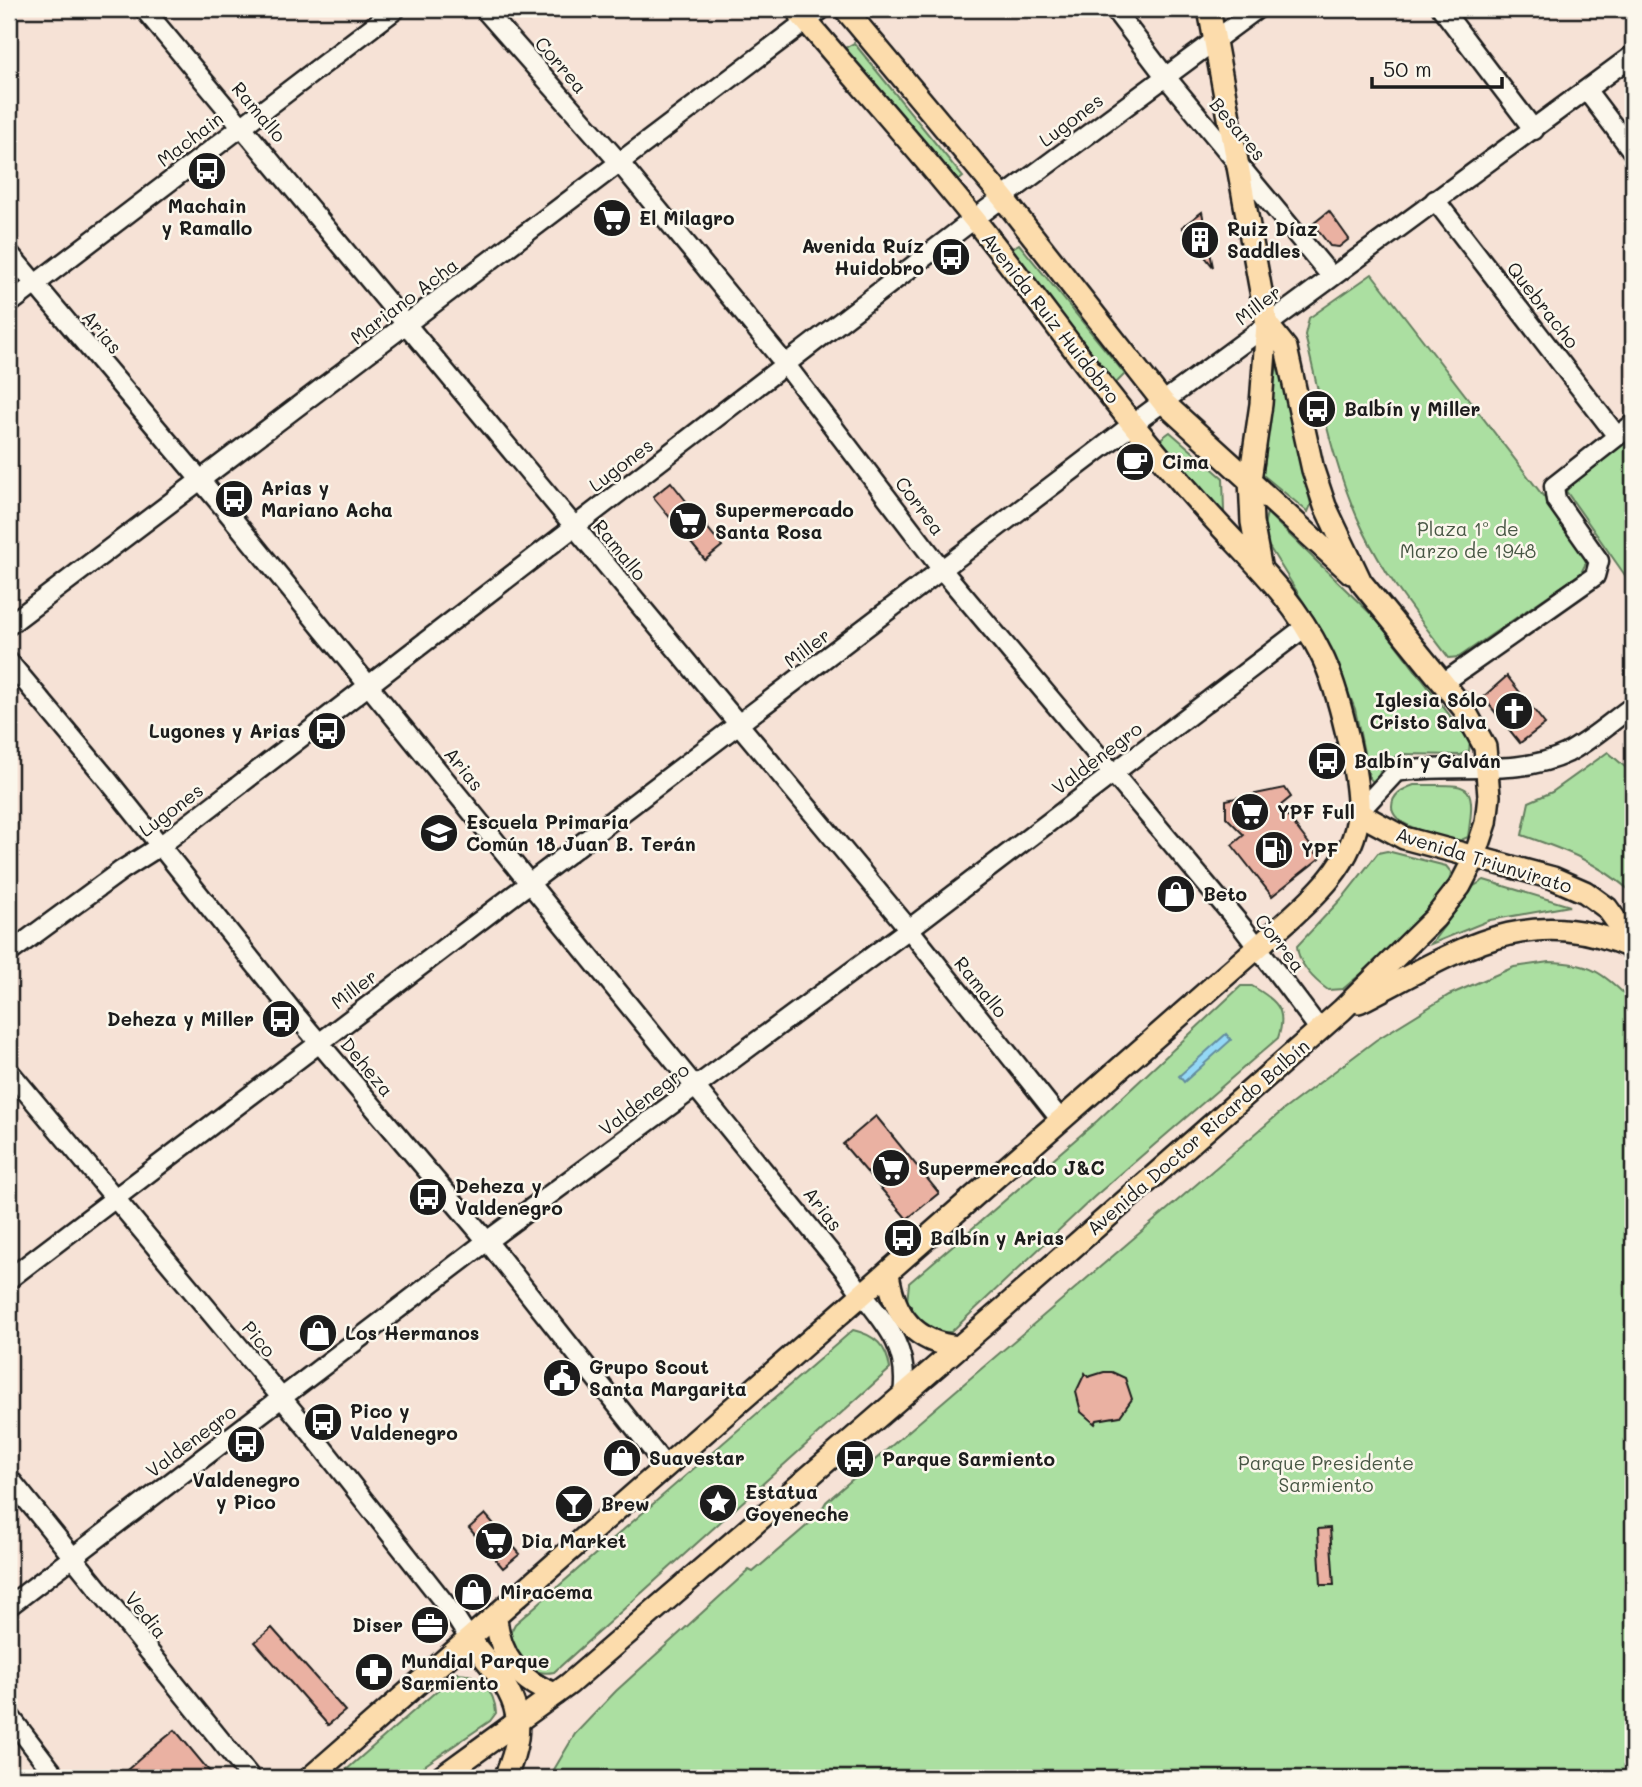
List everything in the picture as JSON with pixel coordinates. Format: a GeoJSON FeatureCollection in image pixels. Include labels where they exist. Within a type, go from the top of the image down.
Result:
{"type":"FeatureCollection","features":[{"type":"Feature","properties":{"kind":"main road","name":"Avenida Ruiz Huidobro"},"geometry":{"type":"LineString","coordinates":[[845,9],[1003,198],[1163,402],[1360,582]]}},
{"type":"Feature","properties":{"kind":"main road","name":"Avenida Doctor Ricardo Balbín"},"geometry":{"type":"LineString","coordinates":[[1209,9],[1267,324],[1261,404],[1250,480],[1252,523],[1260,565]]}},
{"type":"Feature","properties":{"kind":"main road","name":"Avenida Ruiz Huidobro"},"geometry":{"type":"LineString","coordinates":[[808,13],[974,219],[1133,424],[1213,518],[1260,565],[1305,627]]}},
{"type":"Feature","properties":{"kind":"main road","name":"Avenida Doctor Ricardo Balbín"},"geometry":{"type":"LineString","coordinates":[[440,1778],[555,1694],[958,1347],[1320,1030],[1442,910],[1474,859],[1486,824],[1489,767],[1478,731],[1443,683],[1360,582],[1325,506],[1313,470],[1286,348],[1267,324]]}},
{"type":"Feature","properties":{"kind":"main road"},"geometry":{"type":"LineString","coordinates":[[310,1778],[496,1619],[1258,947],[1300,908],[1338,866],[1353,838],[1358,813],[1334,684],[1305,627]]}},
{"type":"Feature","properties":{"kind":"main road","name":"Avenida Triunvirato"},"geometry":{"type":"LineString","coordinates":[[1358,813],[1404,838],[1474,859],[1553,878],[1585,892],[1607,908],[1633,946]]}},
{"type":"Feature","properties":{"kind":"main road","name":"Avenida Triunvirato"},"geometry":{"type":"LineString","coordinates":[[1342,1010],[1450,956],[1501,935],[1568,928],[1633,946]]}},
{"type":"Feature","properties":{"kind":"main road"},"geometry":{"type":"LineString","coordinates":[[888,1273],[896,1309],[907,1325],[922,1337],[939,1345],[958,1347]]}},
{"type":"Feature","properties":{"kind":"main road"},"geometry":{"type":"LineString","coordinates":[[496,1619],[503,1652],[513,1667],[532,1684],[555,1694]]}},
{"type":"Feature","properties":{"kind":"main road"},"geometry":{"type":"LineString","coordinates":[[470,1640],[499,1678],[520,1721],[517,1744],[505,1778]]}},
{"type":"Feature","properties":{"kind":"street","name":"Ramallo"},"geometry":{"type":"LineString","coordinates":[[144,9],[244,125],[738,727],[909,929],[1060,1119]]}},
{"type":"Feature","properties":{"kind":"street","name":"Machain"},"geometry":{"type":"LineString","coordinates":[[9,304],[396,9]]}},
{"type":"Feature","properties":{"kind":"street","name":"Correa"},"geometry":{"type":"LineString","coordinates":[[484,9],[619,162],[786,365],[943,571],[1258,947],[1320,1030]]}},
{"type":"Feature","properties":{"kind":"street","name":"Besares"},"geometry":{"type":"LineString","coordinates":[[1114,9],[1165,76],[1331,276]]}},
{"type":"Feature","properties":{"kind":"street","name":"Lugones"},"geometry":{"type":"LineString","coordinates":[[9,953],[122,870],[160,846],[974,219],[1257,9]]}},
{"type":"Feature","properties":{"kind":"street"},"geometry":{"type":"LineString","coordinates":[[1442,9],[1534,130]]}},
{"type":"Feature","properties":{"kind":"street","name":"Mariano Acha"},"geometry":{"type":"LineString","coordinates":[[9,625],[199,478],[407,326],[808,13]]}},
{"type":"Feature","properties":{"kind":"street","name":"Miller"},"geometry":{"type":"LineString","coordinates":[[9,1279],[1133,424],[1633,55]]}},
{"type":"Feature","properties":{"kind":"street"},"geometry":{"type":"LineString","coordinates":[[1587,91],[1633,152]]}},
{"type":"Feature","properties":{"kind":"street","name":"Quebracho"},"geometry":{"type":"LineString","coordinates":[[1435,200],[1617,436]]}},
{"type":"Feature","properties":{"kind":"street","name":"Arias"},"geometry":{"type":"LineString","coordinates":[[9,253],[369,684],[793,1205],[902,1352],[906,1371],[903,1394]]}},
{"type":"Feature","properties":{"kind":"street"},"geometry":{"type":"LineString","coordinates":[[1443,683],[1595,576],[1600,561],[1556,500],[1554,486],[1633,424]]}},
{"type":"Feature","properties":{"kind":"street","name":"Valdenegro"},"geometry":{"type":"LineString","coordinates":[[9,1606],[487,1241],[909,929],[1305,627]]}},
{"type":"Feature","properties":{"kind":"street","name":"Deheza"},"geometry":{"type":"LineString","coordinates":[[9,662],[318,1042],[487,1241],[666,1467]]}},
{"type":"Feature","properties":{"kind":"street"},"geometry":{"type":"LineString","coordinates":[[1358,813],[1396,772],[1435,767],[1528,764],[1568,752],[1633,706]]}},
{"type":"Feature","properties":{"kind":"street","name":"Pico"},"geometry":{"type":"LineString","coordinates":[[9,1071],[281,1397],[454,1615],[470,1640]]}},
{"type":"Feature","properties":{"kind":"street","name":"Vedia"},"geometry":{"type":"LineString","coordinates":[[9,1478],[251,1778]]}},
{"type":"Feature","properties":{"kind":"street"},"geometry":{"type":"LineString","coordinates":[[9,1715],[57,1778]]}},
{"type":"Feature","properties":{"kind":"green space"},"geometry":{"type":"Polygon","coordinates":[[[854,43],[963,177],[954,184],[843,49],[854,43]]]}},
{"type":"Feature","properties":{"kind":"green space"},"geometry":{"type":"Polygon","coordinates":[[[1019,244],[1125,374],[1116,383],[1009,250],[1019,244]]]}},
{"type":"Feature","properties":{"kind":"green space","name":"Plaza 1º de Marzo de 1948"},"geometry":{"type":"Polygon","coordinates":[[[1372,274],[1584,549],[1586,563],[1581,573],[1459,657],[1449,658],[1392,580],[1363,530],[1336,458],[1305,335],[1309,318],[1372,274]]]}},
{"type":"Feature","properties":{"kind":"green space"},"geometry":{"type":"Polygon","coordinates":[[[1278,354],[1311,505],[1308,512],[1263,475],[1278,354]]]}},
{"type":"Feature","properties":{"kind":"green space"},"geometry":{"type":"Polygon","coordinates":[[[1170,432],[1223,478],[1224,511],[1219,513],[1159,440],[1170,432]]]}},
{"type":"Feature","properties":{"kind":"green space"},"geometry":{"type":"Polygon","coordinates":[[[1633,435],[1633,574],[1627,578],[1566,491],[1578,477],[1633,435]]]}},
{"type":"Feature","properties":{"kind":"green space"},"geometry":{"type":"Polygon","coordinates":[[[1267,513],[1376,619],[1470,742],[1469,751],[1461,755],[1401,754],[1383,763],[1378,778],[1373,782],[1369,777],[1355,709],[1327,640],[1268,545],[1264,525],[1267,513]]]}},
{"type":"Feature","properties":{"kind":"green space"},"geometry":{"type":"Polygon","coordinates":[[[1608,752],[1633,774],[1633,893],[1580,858],[1522,835],[1529,802],[1552,792],[1608,752]]]}},
{"type":"Feature","properties":{"kind":"green space"},"geometry":{"type":"Polygon","coordinates":[[[1414,785],[1447,785],[1465,789],[1471,804],[1468,837],[1459,841],[1419,830],[1400,820],[1392,807],[1394,799],[1402,790],[1414,785]]]}},
{"type":"Feature","properties":{"kind":"green space"},"geometry":{"type":"Polygon","coordinates":[[[1387,851],[1446,866],[1451,872],[1447,886],[1423,917],[1388,951],[1343,989],[1328,990],[1308,971],[1300,959],[1297,946],[1344,896],[1378,853],[1387,851]]]}},
{"type":"Feature","properties":{"kind":"green space"},"geometry":{"type":"Polygon","coordinates":[[[1484,880],[1570,906],[1490,920],[1431,944],[1474,886],[1484,880]]]}},
{"type":"Feature","properties":{"kind":"green space","name":"Parque Presidente Sarmiento"},"geometry":{"type":"Polygon","coordinates":[[[1549,962],[1587,967],[1604,977],[1633,1002],[1633,1778],[549,1778],[575,1734],[616,1691],[749,1570],[753,1572],[818,1516],[826,1502],[1282,1111],[1376,1040],[1449,995],[1514,967],[1549,962]]]}},
{"type":"Feature","properties":{"kind":"green space"},"geometry":{"type":"Polygon","coordinates":[[[1241,986],[1252,986],[1278,1006],[1282,1020],[1278,1038],[1094,1197],[951,1332],[931,1332],[907,1303],[909,1283],[1097,1121],[1241,986]]]}},
{"type":"Feature","properties":{"kind":"green space"},"geometry":{"type":"Polygon","coordinates":[[[853,1330],[874,1338],[879,1343],[886,1354],[890,1369],[554,1672],[538,1672],[525,1665],[507,1639],[515,1624],[853,1330]]]}},
{"type":"Feature","properties":{"kind":"green space"},"geometry":{"type":"Polygon","coordinates":[[[457,1673],[473,1676],[485,1685],[495,1705],[496,1713],[490,1721],[406,1778],[337,1778],[457,1673]]]}},
{"type":"Feature","properties":{"kind":"water"},"geometry":{"type":"Polygon","coordinates":[[[1226,1034],[1231,1040],[1184,1082],[1179,1076],[1226,1034]]]}},
{"type":"Feature","properties":{"kind":"building"},"geometry":{"type":"Polygon","coordinates":[[[1329,211],[1349,239],[1339,247],[1330,246],[1313,224],[1329,211]]]}},
{"type":"Feature","properties":{"kind":"building","name":"Ruiz Díaz Saddles"},"geometry":{"type":"Polygon","coordinates":[[[1202,212],[1213,267],[1182,227],[1202,212]]]}},
{"type":"Feature","properties":{"kind":"building","name":"Supermercado Santa Rosa"},"geometry":{"type":"Polygon","coordinates":[[[671,482],[722,546],[705,560],[653,497],[671,482]]]}},
{"type":"Feature","properties":{"kind":"building","name":"Iglesia Sólo Cristo Salva"},"geometry":{"type":"Polygon","coordinates":[[[1507,676],[1545,724],[1520,743],[1483,697],[1507,676]]]}},
{"type":"Feature","properties":{"kind":"building","name":"YPF"},"geometry":{"type":"Polygon","coordinates":[[[1285,788],[1291,797],[1280,806],[1320,858],[1272,896],[1232,845],[1244,835],[1226,817],[1226,800],[1285,788]]]}},
{"type":"Feature","properties":{"kind":"building","name":"Supermercado J&C"},"geometry":{"type":"Polygon","coordinates":[[[876,1116],[939,1193],[907,1219],[843,1144],[876,1116]]]}},
{"type":"Feature","properties":{"kind":"building"},"geometry":{"type":"Polygon","coordinates":[[[1112,1372],[1125,1378],[1132,1399],[1120,1416],[1097,1420],[1095,1424],[1081,1412],[1076,1392],[1085,1373],[1088,1377],[1112,1372]]]}},
{"type":"Feature","properties":{"kind":"building","name":"Dia Market"},"geometry":{"type":"Polygon","coordinates":[[[485,1514],[520,1554],[503,1568],[469,1528],[485,1514]]]}},
{"type":"Feature","properties":{"kind":"building"},"geometry":{"type":"Polygon","coordinates":[[[1330,1528],[1334,1585],[1321,1585],[1318,1529],[1330,1528]]]}},
{"type":"Feature","properties":{"kind":"building"},"geometry":{"type":"Polygon","coordinates":[[[272,1628],[345,1711],[328,1725],[255,1642],[272,1628]]]}},
{"type":"Feature","properties":{"kind":"building"},"geometry":{"type":"Polygon","coordinates":[[[175,1730],[215,1778],[118,1778],[143,1756],[175,1730]]]}},
{"type":"Feature","properties":{"kind":"place","name":"Machain y Ramallo"},"geometry":{"type":"Point","coordinates":[207,171]}},
{"type":"Feature","properties":{"kind":"place","name":"El Milagro"},"geometry":{"type":"Point","coordinates":[612,218]}},
{"type":"Feature","properties":{"kind":"place","name":"Ruiz Díaz Saddles"},"geometry":{"type":"Point","coordinates":[1200,240]}},
{"type":"Feature","properties":{"kind":"place","name":"Avenida Ruíz Huidobro"},"geometry":{"type":"Point","coordinates":[951,257]}},
{"type":"Feature","properties":{"kind":"place","name":"Balbín y Miller"},"geometry":{"type":"Point","coordinates":[1317,409]}},
{"type":"Feature","properties":{"kind":"place","name":"Cima"},"geometry":{"type":"Point","coordinates":[1135,462]}},
{"type":"Feature","properties":{"kind":"place","name":"Arias y Mariano Acha"},"geometry":{"type":"Point","coordinates":[234,499]}},
{"type":"Feature","properties":{"kind":"place","name":"Supermercado Santa Rosa"},"geometry":{"type":"Point","coordinates":[688,521]}},
{"type":"Feature","properties":{"kind":"place","name":"Iglesia Sólo Cristo Salva"},"geometry":{"type":"Point","coordinates":[1514,711]}},
{"type":"Feature","properties":{"kind":"place","name":"Lugones y Arias"},"geometry":{"type":"Point","coordinates":[327,731]}},
{"type":"Feature","properties":{"kind":"place","name":"Balbín y Galván"},"geometry":{"type":"Point","coordinates":[1327,761]}},
{"type":"Feature","properties":{"kind":"place","name":"YPF Full"},"geometry":{"type":"Point","coordinates":[1250,812]}},
{"type":"Feature","properties":{"kind":"place","name":"Escuela Primaria Común 18 Juan B. Terán"},"geometry":{"type":"Point","coordinates":[439,833]}},
{"type":"Feature","properties":{"kind":"place","name":"YPF"},"geometry":{"type":"Point","coordinates":[1274,850]}},
{"type":"Feature","properties":{"kind":"place","name":"Beto"},"geometry":{"type":"Point","coordinates":[1176,894]}},
{"type":"Feature","properties":{"kind":"place","name":"Deheza y Miller"},"geometry":{"type":"Point","coordinates":[281,1019]}},
{"type":"Feature","properties":{"kind":"place","name":"Supermercado J&C"},"geometry":{"type":"Point","coordinates":[891,1168]}},
{"type":"Feature","properties":{"kind":"place","name":"Deheza y Valdenegro"},"geometry":{"type":"Point","coordinates":[428,1197]}},
{"type":"Feature","properties":{"kind":"place","name":"Balbín y Arias"},"geometry":{"type":"Point","coordinates":[903,1238]}},
{"type":"Feature","properties":{"kind":"place","name":"Los Hermanos"},"geometry":{"type":"Point","coordinates":[318,1333]}},
{"type":"Feature","properties":{"kind":"place","name":"Grupo Scout Santa Margarita"},"geometry":{"type":"Point","coordinates":[562,1378]}},
{"type":"Feature","properties":{"kind":"place","name":"Pico y Valdenegro"},"geometry":{"type":"Point","coordinates":[323,1422]}},
{"type":"Feature","properties":{"kind":"place","name":"Valdenegro y Pico"},"geometry":{"type":"Point","coordinates":[246,1444]}},
{"type":"Feature","properties":{"kind":"place","name":"Suavestar"},"geometry":{"type":"Point","coordinates":[622,1458]}},
{"type":"Feature","properties":{"kind":"place","name":"Parque Sarmiento"},"geometry":{"type":"Point","coordinates":[855,1459]}},
{"type":"Feature","properties":{"kind":"place","name":"Estatua Goyeneche"},"geometry":{"type":"Point","coordinates":[718,1503]}},
{"type":"Feature","properties":{"kind":"place","name":"Brew"},"geometry":{"type":"Point","coordinates":[574,1504]}},
{"type":"Feature","properties":{"kind":"place","name":"Dia Market"},"geometry":{"type":"Point","coordinates":[494,1541]}},
{"type":"Feature","properties":{"kind":"place","name":"Miracema"},"geometry":{"type":"Point","coordinates":[473,1592]}},
{"type":"Feature","properties":{"kind":"place","name":"Diser"},"geometry":{"type":"Point","coordinates":[430,1625]}},
{"type":"Feature","properties":{"kind":"place","name":"Mundial Parque Sarmiento"},"geometry":{"type":"Point","coordinates":[374,1672]}}]}
